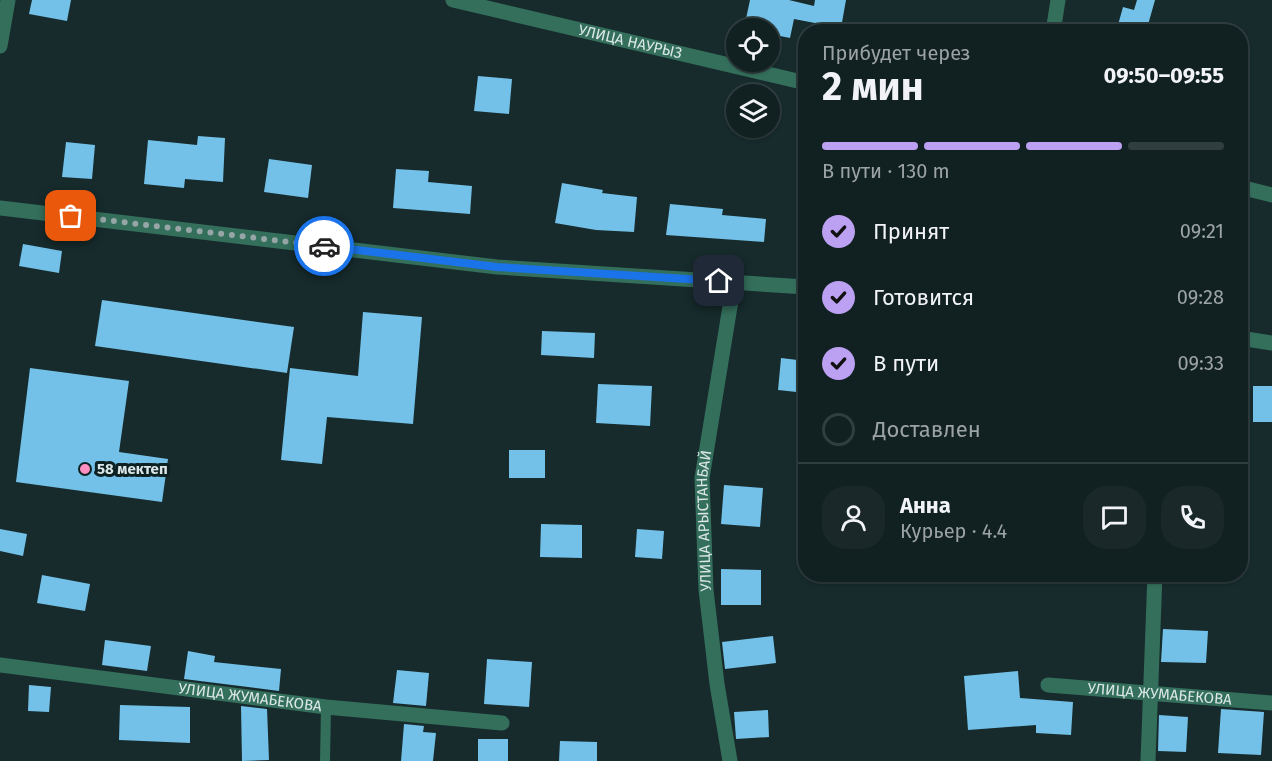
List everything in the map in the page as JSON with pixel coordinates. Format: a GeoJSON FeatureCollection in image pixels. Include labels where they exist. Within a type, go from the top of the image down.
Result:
{"type":"FeatureCollection","features":[{"type":"Feature","properties":{"kind":"street"},"geometry":{"type":"LineString","coordinates":[[0,46],[8,0]]}},
{"type":"Feature","properties":{"kind":"street","name":"УЛИЦА НАУРЫЗ"},"geometry":{"type":"LineString","coordinates":[[453,0],[798,81]]}},
{"type":"Feature","properties":{"kind":"street"},"geometry":{"type":"LineString","coordinates":[[1054,24],[1058,0]]}},
{"type":"Feature","properties":{"kind":"street"},"geometry":{"type":"LineString","coordinates":[[1248,189],[1272,195]]}},
{"type":"Feature","properties":{"kind":"street"},"geometry":{"type":"LineString","coordinates":[[0,208],[497,267],[798,286]]}},
{"type":"Feature","properties":{"kind":"street","name":"УЛИЦА АРЫСТАНБАЙ"},"geometry":{"type":"LineString","coordinates":[[730,761],[717,684],[706,590],[702,478],[734,282]]}},
{"type":"Feature","properties":{"kind":"street"},"geometry":{"type":"LineString","coordinates":[[1248,339],[1272,343]]}},
{"type":"Feature","properties":{"kind":"street"},"geometry":{"type":"LineString","coordinates":[[1148,761],[1155,582]]}},
{"type":"Feature","properties":{"kind":"street","name":"УЛИЦА ЖУМАБЕКОВА"},"geometry":{"type":"LineString","coordinates":[[0,665],[326,707],[502,723]]}},
{"type":"Feature","properties":{"kind":"street","name":"УЛИЦА ЖУМАБЕКОВА"},"geometry":{"type":"LineString","coordinates":[[1048,685],[1272,703]]}},
{"type":"Feature","properties":{"kind":"lane"},"geometry":{"type":"LineString","coordinates":[[325,761],[326,707]]}},
{"type":"Feature","properties":{"kind":"building"},"geometry":{"type":"Polygon","coordinates":[[[32,0],[71,0],[67,21],[29,14],[32,0]]]}},
{"type":"Feature","properties":{"kind":"building"},"geometry":{"type":"Polygon","coordinates":[[[750,0],[789,0],[814,6],[815,0],[846,0],[842,24],[820,24],[794,19],[790,38],[780,36],[780,18],[746,18],[750,0]]]}},
{"type":"Feature","properties":{"kind":"building"},"geometry":{"type":"Polygon","coordinates":[[[1137,0],[1155,0],[1148,24],[1118,24],[1123,7],[1134,10],[1137,0]]]}},
{"type":"Feature","properties":{"kind":"building"},"geometry":{"type":"Polygon","coordinates":[[[478,76],[512,79],[509,114],[474,111],[478,76]]]}},
{"type":"Feature","properties":{"kind":"building"},"geometry":{"type":"Polygon","coordinates":[[[198,136],[225,138],[223,182],[185,179],[184,188],[144,184],[148,140],[197,145],[198,136]]]}},
{"type":"Feature","properties":{"kind":"building"},"geometry":{"type":"Polygon","coordinates":[[[66,142],[95,145],[92,179],[62,177],[66,142]]]}},
{"type":"Feature","properties":{"kind":"building"},"geometry":{"type":"Polygon","coordinates":[[[269,159],[312,165],[308,198],[264,192],[269,159]]]}},
{"type":"Feature","properties":{"kind":"building"},"geometry":{"type":"Polygon","coordinates":[[[396,169],[429,171],[428,182],[472,186],[470,214],[393,208],[396,169]]]}},
{"type":"Feature","properties":{"kind":"building"},"geometry":{"type":"Polygon","coordinates":[[[562,183],[603,190],[602,193],[637,197],[634,232],[596,230],[555,223],[562,183]]]}},
{"type":"Feature","properties":{"kind":"building"},"geometry":{"type":"Polygon","coordinates":[[[670,204],[723,209],[722,215],[766,219],[764,242],[666,235],[670,204]]]}},
{"type":"Feature","properties":{"kind":"building"},"geometry":{"type":"Polygon","coordinates":[[[23,244],[62,251],[59,273],[19,266],[23,244]]]}},
{"type":"Feature","properties":{"kind":"building"},"geometry":{"type":"Polygon","coordinates":[[[102,300],[294,327],[287,373],[95,346],[102,300]]]}},
{"type":"Feature","properties":{"kind":"building"},"geometry":{"type":"Polygon","coordinates":[[[363,312],[422,317],[413,424],[327,417],[322,464],[281,460],[290,368],[358,376],[363,312]]]}},
{"type":"Feature","properties":{"kind":"building"},"geometry":{"type":"Polygon","coordinates":[[[542,331],[595,333],[594,358],[541,355],[542,331]]]}},
{"type":"Feature","properties":{"kind":"building"},"geometry":{"type":"Polygon","coordinates":[[[781,358],[798,360],[798,392],[778,390],[781,358]]]}},
{"type":"Feature","properties":{"kind":"building"},"geometry":{"type":"Polygon","coordinates":[[[30,368],[129,381],[119,452],[168,459],[162,502],[16,482],[30,368]]]}},
{"type":"Feature","properties":{"kind":"building"},"geometry":{"type":"Polygon","coordinates":[[[598,384],[652,386],[650,426],[596,423],[598,384]]]}},
{"type":"Feature","properties":{"kind":"building"},"geometry":{"type":"Polygon","coordinates":[[[1253,386],[1272,386],[1272,422],[1253,422],[1253,386]]]}},
{"type":"Feature","properties":{"kind":"building"},"geometry":{"type":"Polygon","coordinates":[[[509,450],[545,450],[545,478],[509,478],[509,450]]]}},
{"type":"Feature","properties":{"kind":"building"},"geometry":{"type":"Polygon","coordinates":[[[724,485],[763,488],[760,527],[721,524],[724,485]]]}},
{"type":"Feature","properties":{"kind":"building"},"geometry":{"type":"Polygon","coordinates":[[[541,524],[582,525],[582,558],[540,557],[541,524]]]}},
{"type":"Feature","properties":{"kind":"building"},"geometry":{"type":"Polygon","coordinates":[[[0,529],[27,534],[23,556],[0,551],[0,529]]]}},
{"type":"Feature","properties":{"kind":"building"},"geometry":{"type":"Polygon","coordinates":[[[637,529],[664,531],[662,559],[635,557],[637,529]]]}},
{"type":"Feature","properties":{"kind":"building"},"geometry":{"type":"Polygon","coordinates":[[[721,569],[761,570],[761,605],[721,605],[721,569]]]}},
{"type":"Feature","properties":{"kind":"building"},"geometry":{"type":"Polygon","coordinates":[[[42,575],[90,584],[85,611],[37,603],[42,575]]]}},
{"type":"Feature","properties":{"kind":"building"},"geometry":{"type":"Polygon","coordinates":[[[1163,629],[1208,631],[1206,663],[1161,662],[1163,629]]]}},
{"type":"Feature","properties":{"kind":"building"},"geometry":{"type":"Polygon","coordinates":[[[773,636],[776,663],[725,669],[722,642],[773,636]]]}},
{"type":"Feature","properties":{"kind":"building"},"geometry":{"type":"Polygon","coordinates":[[[105,640],[151,646],[147,671],[102,665],[105,640]]]}},
{"type":"Feature","properties":{"kind":"building"},"geometry":{"type":"Polygon","coordinates":[[[188,651],[215,656],[214,662],[281,669],[279,691],[184,679],[188,651]]]}},
{"type":"Feature","properties":{"kind":"building"},"geometry":{"type":"Polygon","coordinates":[[[487,659],[532,662],[529,707],[484,704],[487,659]]]}},
{"type":"Feature","properties":{"kind":"building"},"geometry":{"type":"Polygon","coordinates":[[[397,670],[429,673],[426,706],[393,703],[397,670]]]}},
{"type":"Feature","properties":{"kind":"building"},"geometry":{"type":"Polygon","coordinates":[[[1018,671],[1020,698],[1073,702],[1071,735],[1036,733],[1036,725],[968,730],[964,676],[1018,671]]]}},
{"type":"Feature","properties":{"kind":"building"},"geometry":{"type":"Polygon","coordinates":[[[29,685],[51,687],[49,712],[28,711],[29,685]]]}},
{"type":"Feature","properties":{"kind":"building"},"geometry":{"type":"Polygon","coordinates":[[[120,705],[190,707],[190,743],[119,740],[120,705]]]}},
{"type":"Feature","properties":{"kind":"building"},"geometry":{"type":"Polygon","coordinates":[[[241,706],[267,709],[269,760],[242,761],[241,706]]]}},
{"type":"Feature","properties":{"kind":"building"},"geometry":{"type":"Polygon","coordinates":[[[1221,709],[1264,712],[1261,755],[1218,753],[1221,709]]]}},
{"type":"Feature","properties":{"kind":"building"},"geometry":{"type":"Polygon","coordinates":[[[768,710],[769,737],[736,739],[734,712],[768,710]]]}},
{"type":"Feature","properties":{"kind":"building"},"geometry":{"type":"Polygon","coordinates":[[[1159,715],[1188,717],[1186,752],[1158,751],[1159,715]]]}},
{"type":"Feature","properties":{"kind":"building"},"geometry":{"type":"Polygon","coordinates":[[[404,724],[424,726],[423,732],[436,733],[433,761],[401,761],[404,724]]]}},
{"type":"Feature","properties":{"kind":"building"},"geometry":{"type":"Polygon","coordinates":[[[478,739],[508,739],[508,761],[478,761],[478,739]]]}},
{"type":"Feature","properties":{"kind":"building"},"geometry":{"type":"Polygon","coordinates":[[[560,741],[597,742],[597,761],[559,761],[560,741]]]}},
{"type":"Feature","properties":{"kind":"way so far"},"geometry":{"type":"LineString","coordinates":[[71,216],[324,246]]}},
{"type":"Feature","properties":{"kind":"place","name":"58 мектеп"},"geometry":{"type":"Point","coordinates":[85,469]}},
{"type":"Feature","properties":{"kind":"route"},"geometry":{"type":"LineString","coordinates":[[324,246],[497,267],[719,281]]}}]}
